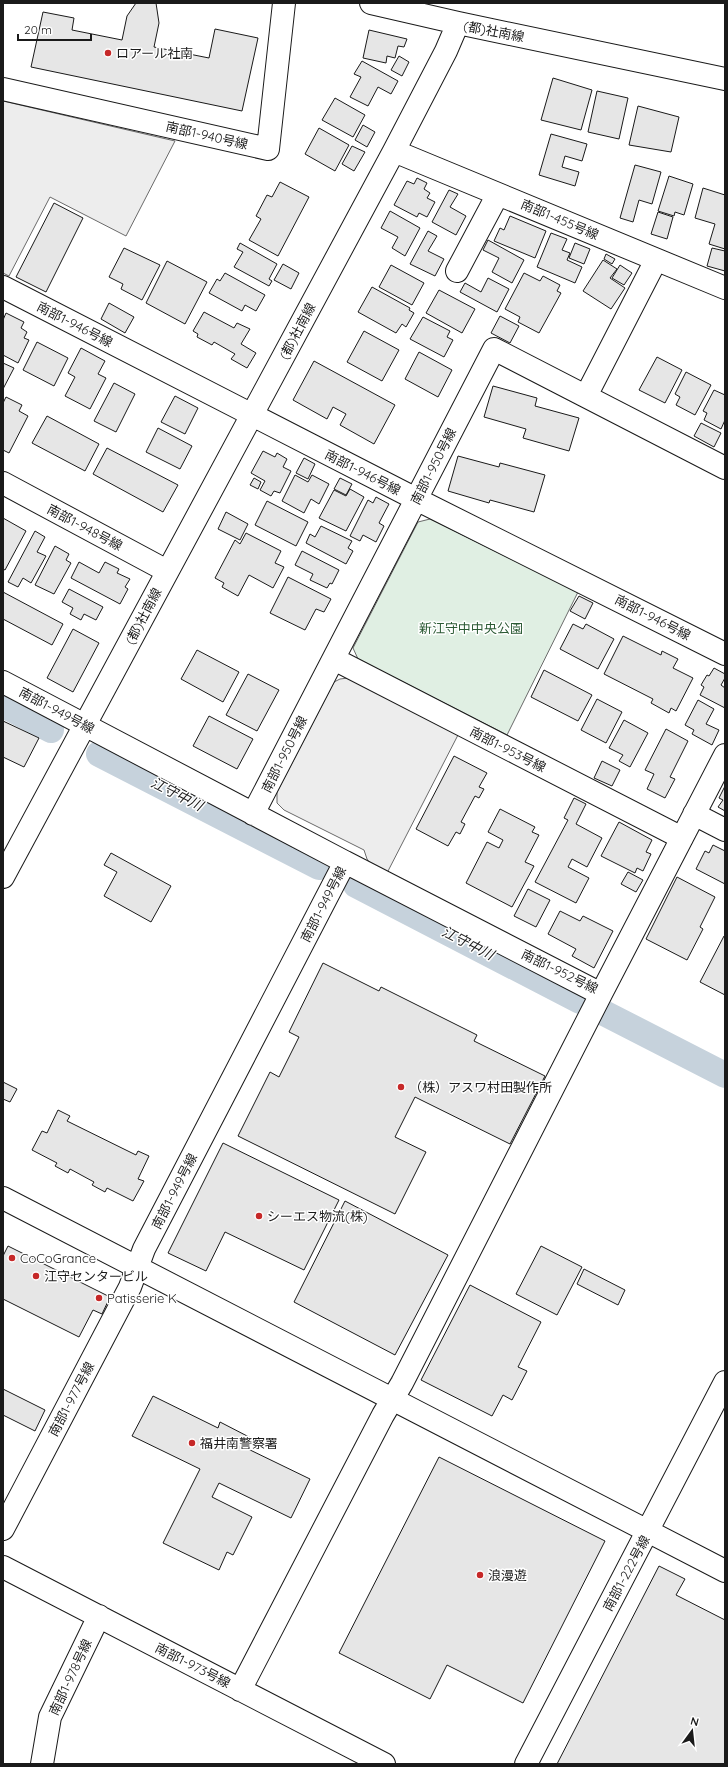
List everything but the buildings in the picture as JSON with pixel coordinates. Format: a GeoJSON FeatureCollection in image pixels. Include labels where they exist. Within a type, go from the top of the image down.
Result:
{"type":"FeatureCollection","features":[{"type":"Feature","properties":{"kind":"street","name":"南部1-940号線"},"geometry":{"type":"LineString","coordinates":[[3,89],[268,149],[284,3]]}},
{"type":"Feature","properties":{"kind":"street"},"geometry":{"type":"LineString","coordinates":[[371,3],[458,23]]}},
{"type":"Feature","properties":{"kind":"street","name":"(都)社南線"},"geometry":{"type":"LineString","coordinates":[[3,877],[394,151],[446,50],[458,23],[725,79]]}},
{"type":"Feature","properties":{"kind":"street","name":"南部1-455号線"},"geometry":{"type":"LineString","coordinates":[[394,151],[725,288]]}},
{"type":"Feature","properties":{"kind":"street"},"geometry":{"type":"LineString","coordinates":[[457,271],[498,194]]}},
{"type":"Feature","properties":{"kind":"street"},"geometry":{"type":"LineString","coordinates":[[586,396],[656,260]]}},
{"type":"Feature","properties":{"kind":"street","name":"南部1-946号線"},"geometry":{"type":"LineString","coordinates":[[3,287],[416,499],[725,654]]}},
{"type":"Feature","properties":{"kind":"street","name":"南部1-950号線"},"geometry":{"type":"LineString","coordinates":[[253,814],[494,349],[725,468]]}},
{"type":"Feature","properties":{"kind":"street","name":"南部1-948号線"},"geometry":{"type":"LineString","coordinates":[[3,483],[167,571]]}},
{"type":"Feature","properties":{"kind":"street","name":"南部1-953号線"},"geometry":{"type":"LineString","coordinates":[[334,659],[682,838]]}},
{"type":"Feature","properties":{"kind":"street","name":"南部1-949号線"},"geometry":{"type":"LineString","coordinates":[[3,682],[345,862],[144,1249],[137,1268]]}},
{"type":"Feature","properties":{"kind":"street","name":"南部1-952号線"},"geometry":{"type":"LineString","coordinates":[[345,862],[601,994],[725,755]]}},
{"type":"Feature","properties":{"kind":"street"},"geometry":{"type":"LineString","coordinates":[[694,814],[725,830]]}},
{"type":"Feature","properties":{"kind":"street"},"geometry":{"type":"LineString","coordinates":[[240,1690],[383,1415],[393,1399],[601,994]]}},
{"type":"Feature","properties":{"kind":"street"},"geometry":{"type":"LineString","coordinates":[[3,1198],[725,1571]]}},
{"type":"Feature","properties":{"kind":"street","name":"南部1-977号線"},"geometry":{"type":"LineString","coordinates":[[3,1529],[130,1287],[137,1268]]}},
{"type":"Feature","properties":{"kind":"street","name":"南部1-222号線"},"geometry":{"type":"LineString","coordinates":[[526,1764],[649,1531],[725,1382]]}},
{"type":"Feature","properties":{"kind":"street","name":"南部1-973号線"},"geometry":{"type":"LineString","coordinates":[[3,1567],[384,1764]]}},
{"type":"Feature","properties":{"kind":"street","name":"南部1-978号線"},"geometry":{"type":"LineString","coordinates":[[42,1764],[50,1717],[99,1616]]}},
{"type":"Feature","properties":{"kind":"green space","name":"新江守中中央公園"},"geometry":{"type":"Polygon","coordinates":[[[430,519],[578,592],[507,735],[358,659],[353,648],[418,522],[430,519]]]}},
{"type":"Feature","properties":{"kind":"shaded area"},"geometry":{"type":"Polygon","coordinates":[[[3,101],[175,141],[126,236],[50,197],[9,276],[3,273],[3,101]]]}},
{"type":"Feature","properties":{"kind":"shaded area"},"geometry":{"type":"Polygon","coordinates":[[[348,678],[458,735],[387,873],[372,866],[367,859],[364,850],[284,810],[277,803],[277,792],[334,682],[340,679],[348,678]]]}},
{"type":"Feature","properties":{"kind":"waterway","name":"江守中川"},"geometry":{"type":"LineString","coordinates":[[3,705],[51,730]]}},
{"type":"Feature","properties":{"kind":"waterway","name":"江守中川"},"geometry":{"type":"LineString","coordinates":[[99,754],[319,867]]}},
{"type":"Feature","properties":{"kind":"waterway","name":"江守中川"},"geometry":{"type":"LineString","coordinates":[[356,885],[580,1001]]}},
{"type":"Feature","properties":{"kind":"waterway","name":"江守中川"},"geometry":{"type":"LineString","coordinates":[[604,1013],[725,1075]]}},
{"type":"Feature","properties":{"kind":"place","name":"ロアール社南"},"geometry":{"type":"Point","coordinates":[108,53]}},
{"type":"Feature","properties":{"kind":"place","name":"（株）アスワ村田製作所"},"geometry":{"type":"Point","coordinates":[401,1087]}},
{"type":"Feature","properties":{"kind":"place","name":"シーエス物流(株)"},"geometry":{"type":"Point","coordinates":[259,1216]}},
{"type":"Feature","properties":{"kind":"place","name":"CoCoGrance"},"geometry":{"type":"Point","coordinates":[12,1258]}},
{"type":"Feature","properties":{"kind":"place","name":"江守センタービル"},"geometry":{"type":"Point","coordinates":[36,1276]}},
{"type":"Feature","properties":{"kind":"place","name":"Patisserie K"},"geometry":{"type":"Point","coordinates":[99,1298]}},
{"type":"Feature","properties":{"kind":"place","name":"福井南警察署"},"geometry":{"type":"Point","coordinates":[192,1443]}},
{"type":"Feature","properties":{"kind":"place","name":"浪漫遊"},"geometry":{"type":"Point","coordinates":[480,1575]}}]}
